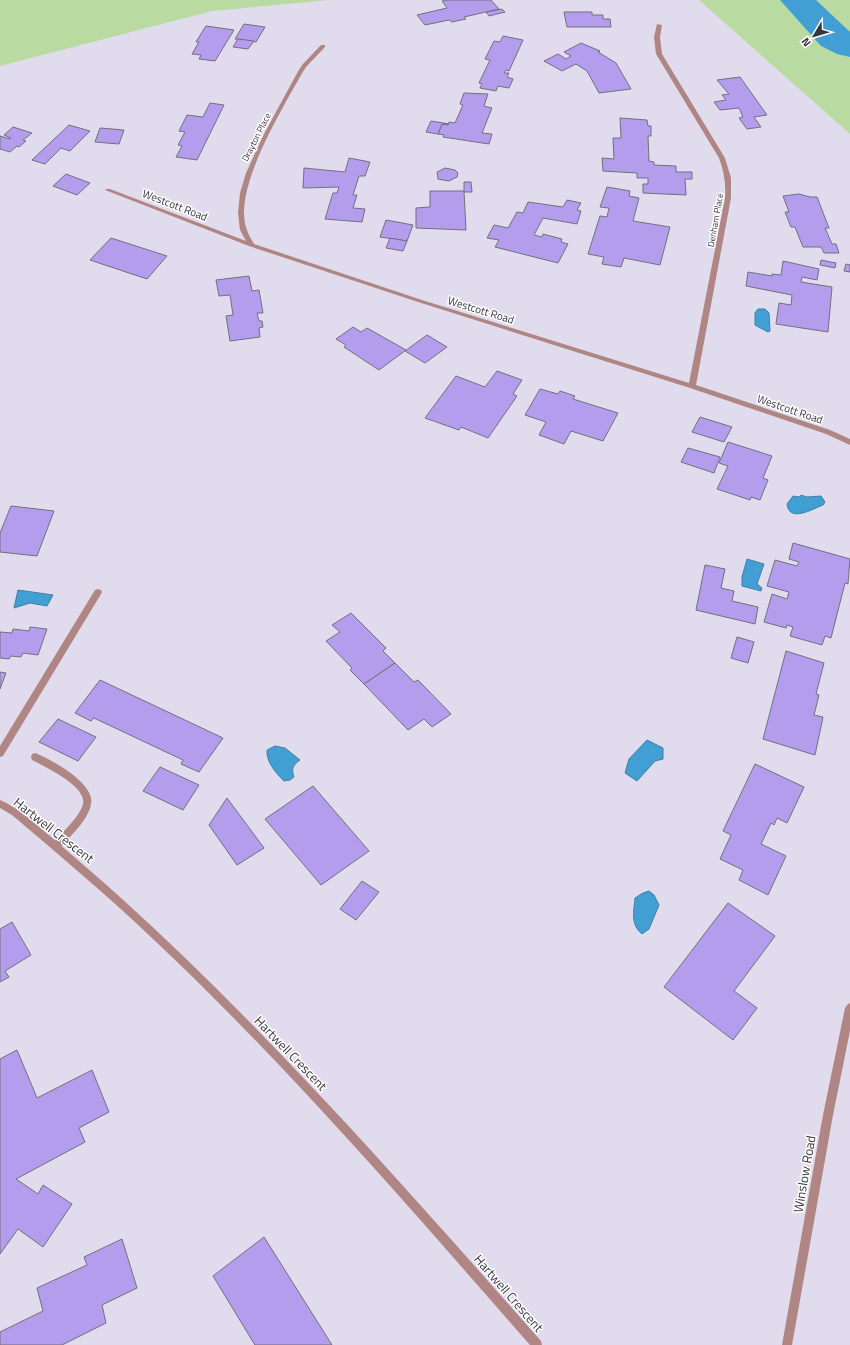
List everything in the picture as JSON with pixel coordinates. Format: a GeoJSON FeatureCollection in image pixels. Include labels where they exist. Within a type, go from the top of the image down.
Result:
{"type":"FeatureCollection","features":[{"type":"Feature","properties":{"kind":"street","name":"Denham Place"},"geometry":{"type":"LineString","coordinates":[[659,25],[657,37],[659,54],[722,158],[728,171],[728,198],[692,386]]}},
{"type":"Feature","properties":{"kind":"street","name":"Drayton Place"},"geometry":{"type":"LineString","coordinates":[[251,245],[244,237],[241,211],[245,185],[252,165],[264,139],[304,67],[323,46]]}},
{"type":"Feature","properties":{"kind":"street","name":"Westcott Road"},"geometry":{"type":"LineString","coordinates":[[108,190],[251,245],[420,301],[692,386],[828,432],[850,442]]}},
{"type":"Feature","properties":{"kind":"street"},"geometry":{"type":"LineString","coordinates":[[0,754],[98,592]]}},
{"type":"Feature","properties":{"kind":"street"},"geometry":{"type":"LineString","coordinates":[[35,757],[77,782],[86,793],[87,802],[82,813],[56,846]]}},
{"type":"Feature","properties":{"kind":"street","name":"Hartwell Crescent"},"geometry":{"type":"LineString","coordinates":[[0,804],[15,812],[56,846],[167,946],[237,1016],[373,1159],[537,1345]]}},
{"type":"Feature","properties":{"kind":"street","name":"Winslow Road"},"geometry":{"type":"LineString","coordinates":[[788,1345],[828,1115],[850,1008]]}},
{"type":"Feature","properties":{"kind":"green space"},"geometry":{"type":"Polygon","coordinates":[[[0,0],[330,0],[212,11],[0,66],[0,0]]]}},
{"type":"Feature","properties":{"kind":"green space"},"geometry":{"type":"Polygon","coordinates":[[[699,0],[850,0],[850,134],[699,0]]]}},
{"type":"Feature","properties":{"kind":"water"},"geometry":{"type":"Polygon","coordinates":[[[758,309],[765,309],[769,313],[770,331],[768,332],[755,325],[755,313],[758,309]]]}},
{"type":"Feature","properties":{"kind":"water"},"geometry":{"type":"Polygon","coordinates":[[[801,495],[807,497],[821,496],[825,502],[823,505],[802,513],[792,513],[787,504],[793,496],[800,497],[801,495]]]}},
{"type":"Feature","properties":{"kind":"water"},"geometry":{"type":"Polygon","coordinates":[[[747,559],[764,564],[757,584],[762,588],[761,591],[742,586],[742,577],[747,559]]]}},
{"type":"Feature","properties":{"kind":"water"},"geometry":{"type":"Polygon","coordinates":[[[18,590],[53,595],[47,606],[30,603],[14,608],[18,590]]]}},
{"type":"Feature","properties":{"kind":"water"},"geometry":{"type":"Polygon","coordinates":[[[647,740],[663,748],[663,759],[655,761],[637,781],[625,773],[629,759],[647,740]]]}},
{"type":"Feature","properties":{"kind":"water"},"geometry":{"type":"Polygon","coordinates":[[[275,746],[285,748],[300,760],[293,767],[294,777],[290,780],[284,781],[275,771],[268,759],[267,750],[275,746]]]}},
{"type":"Feature","properties":{"kind":"water"},"geometry":{"type":"Polygon","coordinates":[[[649,891],[654,895],[659,905],[649,929],[642,934],[634,922],[635,898],[649,891]]]}},
{"type":"Feature","properties":{"kind":"building"},"geometry":{"type":"Polygon","coordinates":[[[491,0],[499,9],[464,17],[466,19],[452,22],[449,20],[425,25],[417,15],[447,8],[442,1],[491,0]]]}},
{"type":"Feature","properties":{"kind":"building"},"geometry":{"type":"Polygon","coordinates":[[[502,9],[505,12],[489,16],[486,12],[502,9]]]}},
{"type":"Feature","properties":{"kind":"building"},"geometry":{"type":"Polygon","coordinates":[[[564,12],[592,12],[592,15],[603,15],[603,19],[610,19],[611,27],[567,27],[564,12]]]}},
{"type":"Feature","properties":{"kind":"building"},"geometry":{"type":"Polygon","coordinates":[[[244,24],[265,27],[256,42],[235,39],[244,24]]]}},
{"type":"Feature","properties":{"kind":"building"},"geometry":{"type":"Polygon","coordinates":[[[206,26],[234,30],[215,61],[199,59],[201,55],[192,54],[199,42],[196,42],[206,26]]]}},
{"type":"Feature","properties":{"kind":"building"},"geometry":{"type":"Polygon","coordinates":[[[503,36],[523,40],[509,71],[506,70],[504,73],[509,73],[507,77],[513,79],[509,88],[498,86],[496,91],[480,88],[482,84],[479,83],[490,60],[485,59],[494,41],[500,42],[503,36]]]}},
{"type":"Feature","properties":{"kind":"building"},"geometry":{"type":"Polygon","coordinates":[[[238,39],[254,41],[248,49],[233,47],[238,39]]]}},
{"type":"Feature","properties":{"kind":"building"},"geometry":{"type":"Polygon","coordinates":[[[581,43],[600,51],[598,52],[616,63],[631,89],[599,93],[587,71],[576,64],[562,71],[544,61],[558,54],[566,59],[571,56],[564,52],[581,43]]]}},
{"type":"Feature","properties":{"kind":"building"},"geometry":{"type":"Polygon","coordinates":[[[740,77],[767,115],[754,117],[761,127],[747,129],[739,118],[743,117],[739,108],[720,110],[714,102],[726,100],[722,95],[729,94],[717,80],[740,77]]]}},
{"type":"Feature","properties":{"kind":"building"},"geometry":{"type":"Polygon","coordinates":[[[464,93],[488,94],[484,106],[492,108],[482,133],[492,134],[489,144],[443,137],[444,135],[438,134],[442,124],[448,125],[449,122],[455,123],[463,105],[460,104],[464,93]]]}},
{"type":"Feature","properties":{"kind":"building"},"geometry":{"type":"Polygon","coordinates":[[[210,103],[224,105],[197,160],[176,157],[182,146],[178,145],[185,132],[179,131],[187,115],[203,117],[210,103]]]}},
{"type":"Feature","properties":{"kind":"building"},"geometry":{"type":"Polygon","coordinates":[[[620,118],[647,120],[648,126],[651,126],[651,136],[648,136],[649,161],[654,162],[654,165],[676,166],[676,172],[692,172],[692,179],[685,179],[686,195],[643,193],[643,184],[648,184],[648,178],[637,178],[637,173],[603,171],[602,158],[614,159],[613,138],[621,138],[620,118]]]}},
{"type":"Feature","properties":{"kind":"building"},"geometry":{"type":"Polygon","coordinates":[[[431,121],[449,124],[442,124],[438,134],[426,132],[431,121]]]}},
{"type":"Feature","properties":{"kind":"building"},"geometry":{"type":"Polygon","coordinates":[[[69,125],[90,131],[70,151],[61,148],[45,164],[32,160],[69,125]]]}},
{"type":"Feature","properties":{"kind":"building"},"geometry":{"type":"Polygon","coordinates":[[[13,127],[32,133],[23,140],[26,141],[10,152],[0,149],[0,136],[10,139],[11,138],[4,135],[13,127]]]}},
{"type":"Feature","properties":{"kind":"building"},"geometry":{"type":"Polygon","coordinates":[[[100,128],[124,130],[119,144],[95,142],[100,128]]]}},
{"type":"Feature","properties":{"kind":"building"},"geometry":{"type":"Polygon","coordinates":[[[349,158],[370,162],[365,176],[359,176],[353,195],[357,195],[353,208],[365,209],[362,222],[325,219],[333,193],[337,193],[339,187],[303,188],[304,168],[345,172],[349,158]]]}},
{"type":"Feature","properties":{"kind":"building"},"geometry":{"type":"Polygon","coordinates":[[[445,168],[455,170],[458,173],[457,177],[449,181],[438,179],[437,172],[445,168]]]}},
{"type":"Feature","properties":{"kind":"building"},"geometry":{"type":"Polygon","coordinates":[[[66,174],[90,183],[77,195],[53,186],[66,174]]]}},
{"type":"Feature","properties":{"kind":"building"},"geometry":{"type":"Polygon","coordinates":[[[464,182],[471,182],[472,192],[464,192],[464,182]]]}},
{"type":"Feature","properties":{"kind":"building"},"geometry":{"type":"Polygon","coordinates":[[[607,187],[630,191],[629,196],[639,198],[633,221],[670,227],[660,265],[624,258],[621,267],[602,264],[604,257],[588,254],[600,216],[607,217],[609,208],[600,207],[607,187]]]}},
{"type":"Feature","properties":{"kind":"building"},"geometry":{"type":"Polygon","coordinates":[[[430,191],[464,191],[466,230],[416,228],[416,208],[430,207],[430,191]]]}},
{"type":"Feature","properties":{"kind":"building"},"geometry":{"type":"Polygon","coordinates":[[[799,194],[817,197],[829,228],[825,228],[832,244],[836,244],[839,253],[824,253],[821,247],[803,247],[795,227],[791,227],[785,212],[789,212],[783,196],[799,194]]]}},
{"type":"Feature","properties":{"kind":"building"},"geometry":{"type":"Polygon","coordinates":[[[567,200],[581,203],[577,210],[581,211],[577,224],[543,218],[534,235],[542,237],[543,234],[562,239],[561,242],[568,244],[558,263],[495,247],[499,240],[487,238],[494,225],[508,228],[517,212],[523,213],[528,202],[563,207],[567,200]]]}},
{"type":"Feature","properties":{"kind":"building"},"geometry":{"type":"Polygon","coordinates":[[[386,220],[413,225],[407,241],[380,237],[386,220]]]}},
{"type":"Feature","properties":{"kind":"building"},"geometry":{"type":"Polygon","coordinates":[[[111,238],[167,256],[147,279],[90,260],[111,238]]]}},
{"type":"Feature","properties":{"kind":"building"},"geometry":{"type":"Polygon","coordinates":[[[390,238],[407,241],[403,251],[386,248],[390,238]]]}},
{"type":"Feature","properties":{"kind":"building"},"geometry":{"type":"Polygon","coordinates":[[[821,260],[836,263],[835,268],[820,265],[821,260]]]}},
{"type":"Feature","properties":{"kind":"building"},"geometry":{"type":"Polygon","coordinates":[[[783,261],[819,269],[817,280],[802,277],[801,282],[832,287],[828,332],[776,324],[779,303],[791,305],[792,295],[746,286],[748,272],[772,276],[772,274],[781,275],[783,261]]]}},
{"type":"Feature","properties":{"kind":"building"},"geometry":{"type":"Polygon","coordinates":[[[846,264],[850,265],[850,272],[844,271],[846,264]]]}},
{"type":"Feature","properties":{"kind":"building"},"geometry":{"type":"Polygon","coordinates":[[[249,276],[252,291],[259,290],[263,313],[257,313],[259,321],[262,321],[263,327],[259,328],[260,337],[230,341],[226,316],[233,315],[230,295],[219,296],[216,280],[249,276]]]}},
{"type":"Feature","properties":{"kind":"building"},"geometry":{"type":"Polygon","coordinates":[[[353,327],[361,332],[367,328],[406,350],[379,370],[344,347],[346,345],[336,339],[353,327]]]}},
{"type":"Feature","properties":{"kind":"building"},"geometry":{"type":"Polygon","coordinates":[[[427,335],[447,347],[425,363],[405,351],[427,335]]]}},
{"type":"Feature","properties":{"kind":"building"},"geometry":{"type":"Polygon","coordinates":[[[497,371],[522,380],[513,394],[517,396],[488,438],[461,427],[459,430],[425,418],[456,376],[485,387],[497,371]]]}},
{"type":"Feature","properties":{"kind":"building"},"geometry":{"type":"Polygon","coordinates":[[[540,389],[558,394],[560,391],[575,396],[573,399],[618,413],[603,441],[571,431],[564,444],[539,435],[546,422],[525,415],[540,389]]]}},
{"type":"Feature","properties":{"kind":"building"},"geometry":{"type":"Polygon","coordinates":[[[700,417],[732,427],[724,442],[692,432],[700,417]]]}},
{"type":"Feature","properties":{"kind":"building"},"geometry":{"type":"Polygon","coordinates":[[[728,442],[772,456],[763,478],[768,480],[760,500],[751,497],[750,500],[717,489],[728,466],[719,463],[728,442]]]}},
{"type":"Feature","properties":{"kind":"building"},"geometry":{"type":"Polygon","coordinates":[[[688,448],[720,457],[714,473],[681,462],[688,448]]]}},
{"type":"Feature","properties":{"kind":"building"},"geometry":{"type":"Polygon","coordinates":[[[11,506],[54,511],[37,556],[0,552],[0,533],[11,506]]]}},
{"type":"Feature","properties":{"kind":"building"},"geometry":{"type":"Polygon","coordinates":[[[793,543],[850,559],[848,584],[845,583],[831,638],[825,636],[822,645],[790,636],[793,627],[787,625],[786,628],[764,622],[772,594],[787,599],[789,592],[767,586],[775,560],[797,566],[799,562],[789,559],[793,543]]]}},
{"type":"Feature","properties":{"kind":"building"},"geometry":{"type":"Polygon","coordinates":[[[705,565],[725,569],[721,588],[734,591],[732,601],[758,607],[755,624],[696,610],[705,565]]]}},
{"type":"Feature","properties":{"kind":"building"},"geometry":{"type":"Polygon","coordinates":[[[351,613],[386,648],[383,651],[395,663],[364,684],[350,670],[352,668],[326,641],[340,632],[332,625],[351,613]]]}},
{"type":"Feature","properties":{"kind":"building"},"geometry":{"type":"Polygon","coordinates":[[[30,627],[47,629],[38,655],[23,653],[21,657],[11,656],[9,659],[0,658],[0,632],[12,633],[13,629],[29,631],[30,627]]]}},
{"type":"Feature","properties":{"kind":"building"},"geometry":{"type":"Polygon","coordinates":[[[737,637],[754,642],[748,663],[731,658],[737,637]]]}},
{"type":"Feature","properties":{"kind":"building"},"geometry":{"type":"Polygon","coordinates":[[[786,651],[824,663],[816,694],[819,695],[814,715],[823,717],[815,755],[763,739],[786,651]]]}},
{"type":"Feature","properties":{"kind":"building"},"geometry":{"type":"Polygon","coordinates":[[[395,663],[414,682],[418,680],[451,714],[432,727],[424,719],[408,730],[364,684],[395,663]]]}},
{"type":"Feature","properties":{"kind":"building"},"geometry":{"type":"Polygon","coordinates":[[[0,672],[6,673],[0,689],[0,672]]]}},
{"type":"Feature","properties":{"kind":"building"},"geometry":{"type":"Polygon","coordinates":[[[100,680],[223,738],[199,772],[181,764],[183,760],[94,718],[91,721],[75,713],[100,680]]]}},
{"type":"Feature","properties":{"kind":"building"},"geometry":{"type":"Polygon","coordinates":[[[58,719],[96,737],[78,761],[39,742],[58,719]]]}},
{"type":"Feature","properties":{"kind":"building"},"geometry":{"type":"Polygon","coordinates":[[[755,764],[804,787],[787,823],[777,818],[774,825],[771,823],[761,844],[786,856],[768,895],[739,880],[743,870],[720,859],[731,835],[723,831],[755,764]]]}},
{"type":"Feature","properties":{"kind":"building"},"geometry":{"type":"Polygon","coordinates":[[[160,767],[199,785],[183,810],[143,791],[160,767]]]}},
{"type":"Feature","properties":{"kind":"building"},"geometry":{"type":"Polygon","coordinates":[[[313,786],[369,851],[321,885],[265,819],[313,786]]]}},
{"type":"Feature","properties":{"kind":"building"},"geometry":{"type":"Polygon","coordinates":[[[227,798],[264,848],[237,865],[209,825],[227,798]]]}},
{"type":"Feature","properties":{"kind":"building"},"geometry":{"type":"Polygon","coordinates":[[[362,881],[379,892],[356,920],[340,909],[362,881]]]}},
{"type":"Feature","properties":{"kind":"building"},"geometry":{"type":"Polygon","coordinates":[[[728,903],[775,936],[734,991],[757,1008],[733,1040],[664,987],[728,903]]]}},
{"type":"Feature","properties":{"kind":"building"},"geometry":{"type":"Polygon","coordinates":[[[12,922],[31,955],[5,971],[9,977],[0,982],[0,929],[12,922]]]}},
{"type":"Feature","properties":{"kind":"building"},"geometry":{"type":"Polygon","coordinates":[[[17,1050],[37,1098],[92,1070],[109,1112],[79,1128],[85,1142],[16,1179],[38,1194],[43,1185],[72,1204],[43,1247],[18,1229],[0,1254],[0,1059],[17,1050]]]}},
{"type":"Feature","properties":{"kind":"building"},"geometry":{"type":"Polygon","coordinates":[[[264,1237],[332,1345],[255,1345],[213,1276],[264,1237]]]}},
{"type":"Feature","properties":{"kind":"building"},"geometry":{"type":"Polygon","coordinates":[[[122,1239],[137,1288],[102,1305],[106,1323],[62,1345],[0,1345],[0,1332],[43,1311],[37,1288],[87,1265],[84,1257],[122,1239]]]}},
{"type":"Feature","properties":{"kind":"waterway"},"geometry":{"type":"LineString","coordinates":[[797,0],[834,38],[850,46]]}}]}
